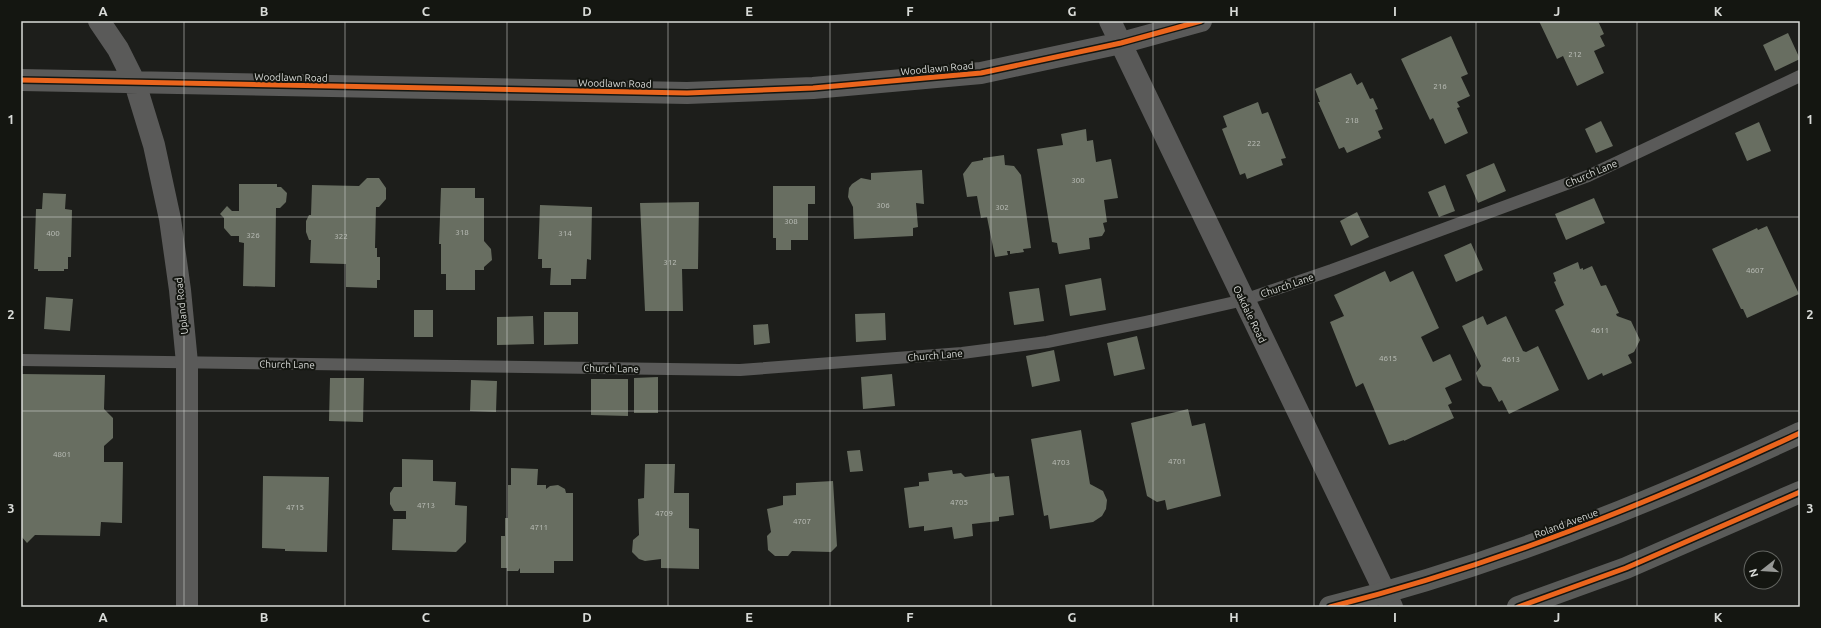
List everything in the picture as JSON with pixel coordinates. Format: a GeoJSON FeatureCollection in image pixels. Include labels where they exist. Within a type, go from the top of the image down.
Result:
{"type":"FeatureCollection","features":[{"type":"Feature","properties":{"kind":"main road","name":"Roland Avenue"},"geometry":{"type":"LineString","coordinates":[[1330,607],[1388,600],[1581,527],[1700,479],[1800,433]]}},
{"type":"Feature","properties":{"kind":"main road"},"geometry":{"type":"LineString","coordinates":[[1518,607],[1626,568],[1800,492]]}},
{"type":"Feature","properties":{"kind":"street","name":"Upland Road"},"geometry":{"type":"LineString","coordinates":[[99,21],[118,49],[135,83],[154,145],[170,218],[180,290],[187,363],[187,607]]}},
{"type":"Feature","properties":{"kind":"street","name":"Oakdale Road"},"geometry":{"type":"LineString","coordinates":[[1110,21],[1388,600]]}},
{"type":"Feature","properties":{"kind":"street","name":"Woodlawn Road"},"geometry":{"type":"LineString","coordinates":[[21,80],[687,93],[813,88],[981,73],[1121,43],[1201,21]]}},
{"type":"Feature","properties":{"kind":"lane","name":"Church Lane"},"geometry":{"type":"LineString","coordinates":[[21,360],[740,370],[962,353],[1039,343],[1146,322],[1244,300],[1499,210],[1588,176],[1800,76]]}},
{"type":"Feature","properties":{"kind":"building"},"geometry":{"type":"Polygon","coordinates":[[[1539,21],[1598,21],[1604,34],[1600,36],[1605,46],[1594,51],[1604,73],[1577,86],[1563,56],[1557,59],[1539,21]]]}},
{"type":"Feature","properties":{"kind":"building"},"geometry":{"type":"Polygon","coordinates":[[[1788,33],[1800,59],[1775,71],[1763,45],[1788,33]]]}},
{"type":"Feature","properties":{"kind":"building"},"geometry":{"type":"Polygon","coordinates":[[[1451,36],[1468,74],[1461,77],[1470,96],[1457,102],[1460,107],[1457,108],[1468,133],[1445,144],[1433,118],[1430,120],[1401,59],[1451,36]]]}},
{"type":"Feature","properties":{"kind":"building"},"geometry":{"type":"Polygon","coordinates":[[[1351,73],[1357,85],[1362,82],[1370,99],[1373,98],[1378,109],[1375,110],[1383,129],[1378,131],[1381,138],[1347,153],[1344,147],[1339,149],[1318,102],[1320,102],[1315,89],[1351,73]]]}},
{"type":"Feature","properties":{"kind":"building"},"geometry":{"type":"Polygon","coordinates":[[[1258,102],[1262,114],[1268,112],[1286,158],[1281,159],[1283,165],[1247,179],[1245,173],[1240,175],[1222,129],[1227,127],[1223,116],[1258,102]]]}},
{"type":"Feature","properties":{"kind":"building"},"geometry":{"type":"Polygon","coordinates":[[[1601,121],[1613,146],[1596,153],[1585,129],[1601,121]]]}},
{"type":"Feature","properties":{"kind":"building"},"geometry":{"type":"Polygon","coordinates":[[[1759,122],[1771,151],[1747,161],[1735,133],[1759,122]]]}},
{"type":"Feature","properties":{"kind":"building"},"geometry":{"type":"Polygon","coordinates":[[[1086,129],[1087,141],[1093,140],[1096,162],[1111,159],[1118,198],[1104,200],[1107,222],[1103,223],[1105,231],[1102,236],[1089,238],[1090,249],[1059,254],[1057,243],[1052,242],[1037,149],[1063,145],[1061,134],[1086,129]]]}},
{"type":"Feature","properties":{"kind":"building"},"geometry":{"type":"Polygon","coordinates":[[[1004,155],[1005,165],[1014,166],[1021,175],[1031,248],[1023,249],[1024,252],[1010,254],[1010,251],[1007,251],[1008,255],[995,257],[987,217],[981,218],[977,196],[967,197],[963,174],[972,162],[983,160],[983,158],[1004,155]]]}},
{"type":"Feature","properties":{"kind":"building"},"geometry":{"type":"Polygon","coordinates":[[[1494,163],[1506,191],[1478,203],[1466,175],[1494,163]]]}},
{"type":"Feature","properties":{"kind":"building"},"geometry":{"type":"Polygon","coordinates":[[[922,170],[924,204],[916,203],[918,227],[913,228],[913,236],[854,239],[853,207],[848,197],[849,188],[852,184],[861,178],[871,180],[871,173],[922,170]]]}},
{"type":"Feature","properties":{"kind":"building"},"geometry":{"type":"Polygon","coordinates":[[[367,178],[379,178],[386,188],[386,199],[379,207],[376,207],[375,248],[377,248],[377,257],[380,257],[380,280],[377,280],[377,288],[346,287],[346,264],[310,263],[311,240],[309,240],[306,232],[306,221],[309,215],[311,215],[312,185],[359,186],[367,178]]]}},
{"type":"Feature","properties":{"kind":"building"},"geometry":{"type":"Polygon","coordinates":[[[239,184],[277,184],[277,187],[281,187],[287,193],[286,202],[280,208],[276,208],[275,287],[243,286],[244,243],[239,242],[239,236],[231,236],[224,228],[224,218],[220,214],[227,206],[232,211],[239,211],[239,184]]]}},
{"type":"Feature","properties":{"kind":"building"},"geometry":{"type":"Polygon","coordinates":[[[1445,185],[1455,211],[1439,217],[1428,192],[1445,185]]]}},
{"type":"Feature","properties":{"kind":"building"},"geometry":{"type":"Polygon","coordinates":[[[773,186],[815,186],[815,204],[808,204],[808,240],[791,240],[791,250],[776,250],[776,238],[773,238],[773,186]]]}},
{"type":"Feature","properties":{"kind":"building"},"geometry":{"type":"Polygon","coordinates":[[[441,188],[475,188],[475,198],[484,198],[484,241],[491,249],[492,260],[484,267],[484,270],[475,270],[475,290],[446,290],[446,274],[441,274],[441,244],[439,244],[441,188]]]}},
{"type":"Feature","properties":{"kind":"building"},"geometry":{"type":"Polygon","coordinates":[[[43,193],[66,194],[65,209],[72,210],[71,257],[68,257],[68,269],[64,269],[64,271],[38,271],[38,269],[34,269],[36,209],[42,209],[43,193]]]}},
{"type":"Feature","properties":{"kind":"building"},"geometry":{"type":"Polygon","coordinates":[[[1594,198],[1605,223],[1566,240],[1555,214],[1594,198]]]}},
{"type":"Feature","properties":{"kind":"building"},"geometry":{"type":"Polygon","coordinates":[[[699,202],[698,269],[682,269],[683,311],[645,311],[640,203],[699,202]]]}},
{"type":"Feature","properties":{"kind":"building"},"geometry":{"type":"Polygon","coordinates":[[[540,205],[592,207],[591,260],[587,259],[586,279],[571,279],[571,285],[550,285],[551,268],[542,268],[542,259],[538,259],[540,205]]]}},
{"type":"Feature","properties":{"kind":"building"},"geometry":{"type":"Polygon","coordinates":[[[1357,212],[1369,237],[1351,246],[1340,221],[1357,212]]]}},
{"type":"Feature","properties":{"kind":"building"},"geometry":{"type":"Polygon","coordinates":[[[1767,226],[1799,294],[1747,318],[1743,309],[1741,309],[1712,249],[1757,228],[1758,230],[1767,226]]]}},
{"type":"Feature","properties":{"kind":"building"},"geometry":{"type":"Polygon","coordinates":[[[1471,243],[1483,270],[1456,282],[1444,255],[1471,243]]]}},
{"type":"Feature","properties":{"kind":"building"},"geometry":{"type":"Polygon","coordinates":[[[1578,262],[1580,269],[1583,268],[1583,270],[1592,266],[1601,286],[1606,285],[1619,313],[1616,314],[1617,316],[1631,321],[1640,340],[1634,352],[1628,355],[1632,363],[1603,376],[1602,373],[1588,380],[1555,310],[1564,305],[1554,282],[1556,281],[1553,273],[1578,262]]]}},
{"type":"Feature","properties":{"kind":"building"},"geometry":{"type":"Polygon","coordinates":[[[1385,271],[1390,282],[1413,271],[1439,328],[1421,337],[1433,362],[1450,354],[1462,380],[1445,388],[1452,403],[1448,405],[1454,418],[1404,441],[1389,445],[1363,383],[1356,387],[1330,322],[1344,316],[1334,295],[1385,271]]]}},
{"type":"Feature","properties":{"kind":"building"},"geometry":{"type":"Polygon","coordinates":[[[1101,278],[1106,310],[1070,316],[1065,285],[1101,278]]]}},
{"type":"Feature","properties":{"kind":"building"},"geometry":{"type":"Polygon","coordinates":[[[1039,288],[1044,321],[1014,325],[1009,292],[1039,288]]]}},
{"type":"Feature","properties":{"kind":"building"},"geometry":{"type":"Polygon","coordinates":[[[46,297],[73,299],[70,331],[44,329],[46,297]]]}},
{"type":"Feature","properties":{"kind":"building"},"geometry":{"type":"Polygon","coordinates":[[[414,310],[433,310],[433,337],[414,337],[414,310]]]}},
{"type":"Feature","properties":{"kind":"building"},"geometry":{"type":"Polygon","coordinates":[[[544,312],[578,312],[578,344],[544,345],[544,312]]]}},
{"type":"Feature","properties":{"kind":"building"},"geometry":{"type":"Polygon","coordinates":[[[885,313],[886,340],[856,342],[855,314],[885,313]]]}},
{"type":"Feature","properties":{"kind":"building"},"geometry":{"type":"Polygon","coordinates":[[[533,316],[534,344],[497,345],[497,317],[533,316]]]}},
{"type":"Feature","properties":{"kind":"building"},"geometry":{"type":"Polygon","coordinates":[[[1483,316],[1487,325],[1506,316],[1523,351],[1526,352],[1538,346],[1559,390],[1509,414],[1502,400],[1499,402],[1491,387],[1483,386],[1479,382],[1476,373],[1481,366],[1462,326],[1483,316]]]}},
{"type":"Feature","properties":{"kind":"building"},"geometry":{"type":"Polygon","coordinates":[[[768,324],[770,343],[754,345],[753,325],[768,324]]]}},
{"type":"Feature","properties":{"kind":"building"},"geometry":{"type":"Polygon","coordinates":[[[1137,336],[1145,369],[1114,376],[1107,343],[1137,336]]]}},
{"type":"Feature","properties":{"kind":"building"},"geometry":{"type":"Polygon","coordinates":[[[1054,350],[1060,381],[1032,387],[1026,356],[1054,350]]]}},
{"type":"Feature","properties":{"kind":"building"},"geometry":{"type":"Polygon","coordinates":[[[21,374],[105,375],[104,409],[113,418],[113,438],[104,446],[104,462],[123,462],[122,523],[101,522],[100,536],[35,535],[27,543],[21,536],[21,374]]]}},
{"type":"Feature","properties":{"kind":"building"},"geometry":{"type":"Polygon","coordinates":[[[892,374],[895,406],[863,409],[861,377],[892,374]]]}},
{"type":"Feature","properties":{"kind":"building"},"geometry":{"type":"Polygon","coordinates":[[[658,377],[658,413],[634,413],[634,378],[658,377]]]}},
{"type":"Feature","properties":{"kind":"building"},"geometry":{"type":"Polygon","coordinates":[[[330,378],[364,378],[363,422],[329,421],[330,378]]]}},
{"type":"Feature","properties":{"kind":"building"},"geometry":{"type":"Polygon","coordinates":[[[591,379],[628,379],[628,416],[591,415],[591,379]]]}},
{"type":"Feature","properties":{"kind":"building"},"geometry":{"type":"Polygon","coordinates":[[[471,380],[497,381],[496,412],[470,411],[471,380]]]}},
{"type":"Feature","properties":{"kind":"building"},"geometry":{"type":"Polygon","coordinates":[[[1188,409],[1192,426],[1205,423],[1221,496],[1167,510],[1165,500],[1157,502],[1147,496],[1131,423],[1188,409]]]}},
{"type":"Feature","properties":{"kind":"building"},"geometry":{"type":"Polygon","coordinates":[[[1081,430],[1090,484],[1103,491],[1107,500],[1106,509],[1102,516],[1093,522],[1050,529],[1048,515],[1044,516],[1031,439],[1081,430]]]}},
{"type":"Feature","properties":{"kind":"building"},"geometry":{"type":"Polygon","coordinates":[[[860,450],[863,471],[850,472],[847,451],[860,450]]]}},
{"type":"Feature","properties":{"kind":"building"},"geometry":{"type":"Polygon","coordinates":[[[402,459],[433,460],[433,481],[456,482],[455,505],[467,506],[466,542],[456,552],[392,550],[393,519],[406,519],[406,511],[394,511],[390,504],[390,493],[394,487],[402,487],[402,459]]]}},
{"type":"Feature","properties":{"kind":"building"},"geometry":{"type":"Polygon","coordinates":[[[645,464],[675,464],[674,493],[689,493],[689,528],[699,529],[699,569],[661,568],[661,559],[645,561],[639,559],[632,552],[633,540],[639,535],[638,499],[644,498],[645,464]]]}},
{"type":"Feature","properties":{"kind":"building"},"geometry":{"type":"Polygon","coordinates":[[[511,468],[538,469],[537,485],[546,485],[546,489],[550,486],[558,485],[565,489],[566,493],[573,493],[573,561],[554,561],[554,573],[520,573],[520,568],[518,571],[507,571],[507,568],[501,568],[501,536],[505,536],[505,518],[508,518],[508,485],[511,485],[511,468]]]}},
{"type":"Feature","properties":{"kind":"building"},"geometry":{"type":"Polygon","coordinates":[[[952,470],[953,474],[961,473],[965,477],[994,473],[995,477],[1009,476],[1014,515],[999,517],[999,521],[972,524],[973,536],[954,539],[952,527],[924,531],[924,526],[909,528],[904,488],[919,486],[919,482],[929,481],[928,473],[952,470]]]}},
{"type":"Feature","properties":{"kind":"building"},"geometry":{"type":"Polygon","coordinates":[[[263,476],[329,477],[327,552],[285,551],[285,549],[262,548],[263,476]]]}},
{"type":"Feature","properties":{"kind":"building"},"geometry":{"type":"Polygon","coordinates":[[[833,481],[837,546],[831,552],[792,551],[788,556],[775,556],[768,550],[767,536],[771,532],[767,509],[783,505],[783,496],[796,495],[796,483],[833,481]]]}},
{"type":"Feature","properties":{"kind":"cycle path"},"geometry":{"type":"LineString","coordinates":[[21,80],[687,93],[813,88],[981,73],[1121,43],[1201,21]]}},
{"type":"Feature","properties":{"kind":"cycle path"},"geometry":{"type":"LineString","coordinates":[[1330,607],[1391,591],[1510,553],[1627,508],[1800,433]]}},
{"type":"Feature","properties":{"kind":"cycle path"},"geometry":{"type":"LineString","coordinates":[[1518,607],[1626,568],[1800,492]]}}]}
